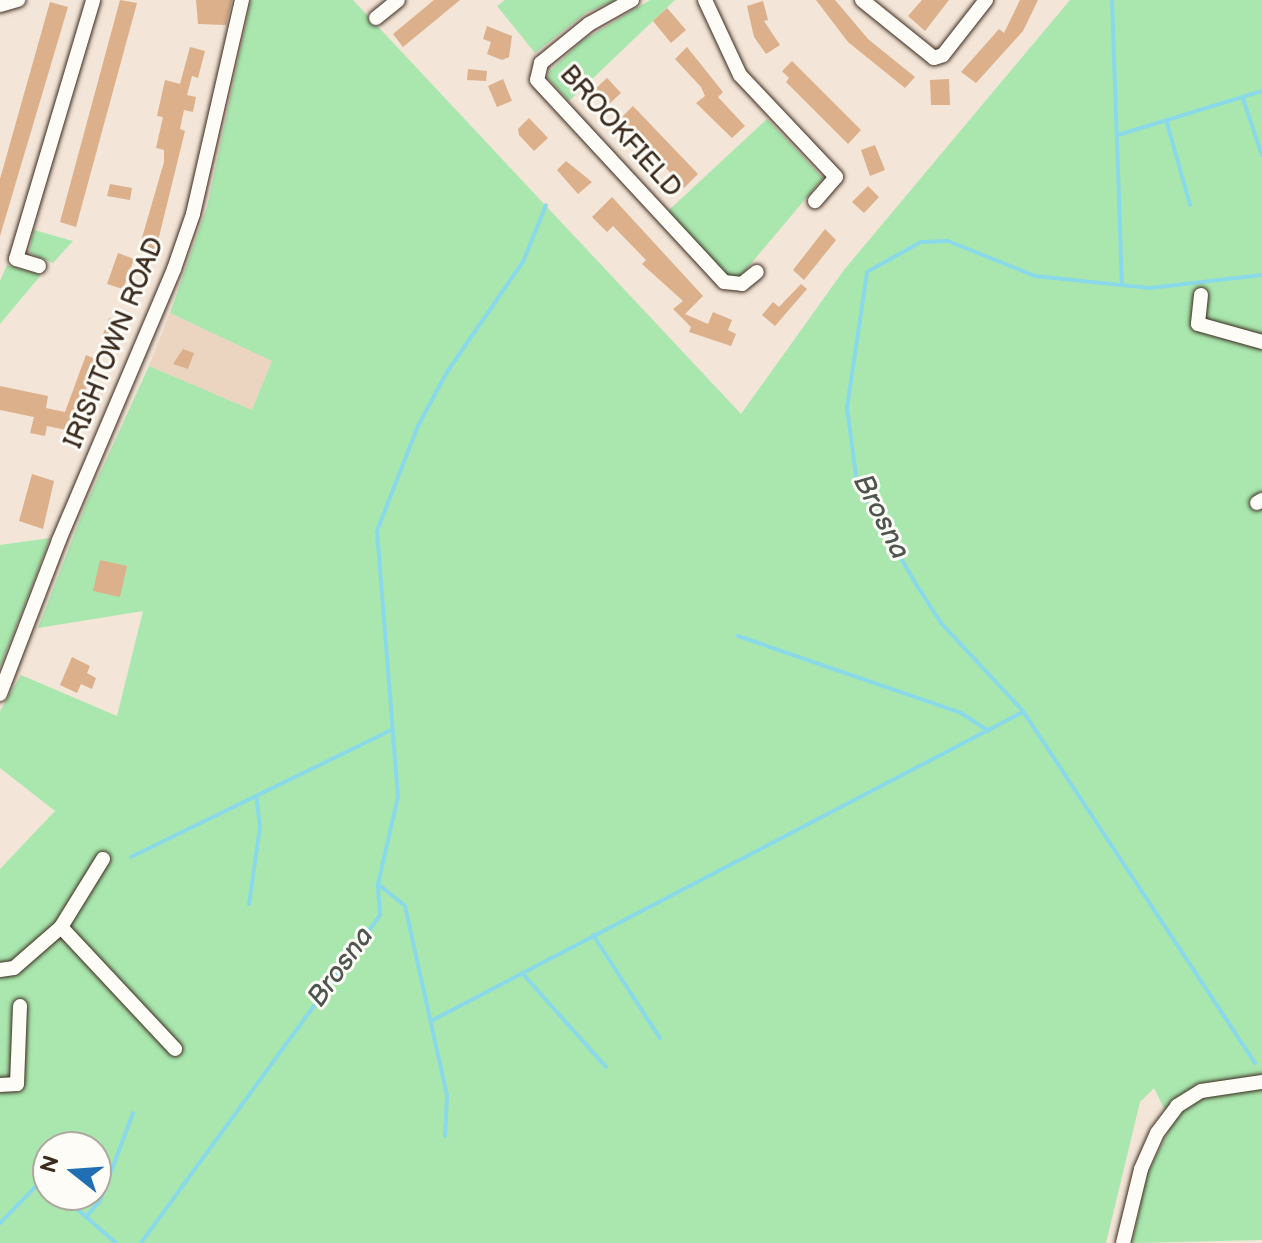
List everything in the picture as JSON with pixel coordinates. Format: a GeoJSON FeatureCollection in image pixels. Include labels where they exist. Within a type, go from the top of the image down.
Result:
{"type":"FeatureCollection","features":[{"type":"Feature","properties":{"kind":"street"},"geometry":{"type":"LineString","coordinates":[[0,5],[18,0]]}},
{"type":"Feature","properties":{"kind":"street"},"geometry":{"type":"LineString","coordinates":[[39,266],[16,259],[93,0]]}},
{"type":"Feature","properties":{"kind":"street","name":"IRISHTOWN ROAD"},"geometry":{"type":"LineString","coordinates":[[0,694],[59,540],[174,269],[193,214],[242,0]]}},
{"type":"Feature","properties":{"kind":"street"},"geometry":{"type":"LineString","coordinates":[[376,18],[398,0]]}},
{"type":"Feature","properties":{"kind":"street","name":"BROOKFIELD"},"geometry":{"type":"LineString","coordinates":[[632,0],[589,24],[541,63],[537,80],[724,282],[742,284],[757,272]]}},
{"type":"Feature","properties":{"kind":"street"},"geometry":{"type":"LineString","coordinates":[[705,0],[740,75],[836,177],[815,201]]}},
{"type":"Feature","properties":{"kind":"street"},"geometry":{"type":"LineString","coordinates":[[862,0],[934,58],[943,55],[986,0]]}},
{"type":"Feature","properties":{"kind":"street"},"geometry":{"type":"LineString","coordinates":[[1201,295],[1198,324],[1262,342]]}},
{"type":"Feature","properties":{"kind":"street"},"geometry":{"type":"LineString","coordinates":[[0,970],[14,968],[61,927],[103,859]]}},
{"type":"Feature","properties":{"kind":"street"},"geometry":{"type":"LineString","coordinates":[[61,927],[175,1049]]}},
{"type":"Feature","properties":{"kind":"street"},"geometry":{"type":"LineString","coordinates":[[0,1085],[17,1084],[20,1006]]}},
{"type":"Feature","properties":{"kind":"street"},"geometry":{"type":"LineString","coordinates":[[1123,1243],[1141,1169],[1157,1133],[1177,1106],[1201,1091],[1262,1082]]}},
{"type":"Feature","properties":{"kind":"shaded area"},"geometry":{"type":"Polygon","coordinates":[[[170,313],[273,360],[252,411],[149,366],[170,313]]]}},
{"type":"Feature","properties":{"kind":"green space"},"geometry":{"type":"Polygon","coordinates":[[[251,0],[353,0],[741,414],[844,270],[1070,0],[1262,0],[1262,1240],[1132,1243],[1147,1175],[1172,1124],[1154,1088],[1140,1102],[1106,1243],[0,1243],[0,869],[55,811],[0,768],[0,711],[21,675],[117,716],[143,611],[38,628],[86,504],[149,366],[252,410],[272,361],[170,313],[207,207],[251,0]]]}},
{"type":"Feature","properties":{"kind":"green space"},"geometry":{"type":"Polygon","coordinates":[[[505,0],[616,0],[587,12],[535,53],[497,6],[505,0]]]}},
{"type":"Feature","properties":{"kind":"green space"},"geometry":{"type":"Polygon","coordinates":[[[650,0],[675,0],[569,101],[548,78],[550,71],[582,41],[650,0]]]}},
{"type":"Feature","properties":{"kind":"green space"},"geometry":{"type":"Polygon","coordinates":[[[767,119],[823,178],[738,279],[730,278],[668,211],[767,119]]]}},
{"type":"Feature","properties":{"kind":"green space"},"geometry":{"type":"Polygon","coordinates":[[[34,230],[73,241],[53,263],[29,253],[34,230]]]}},
{"type":"Feature","properties":{"kind":"green space"},"geometry":{"type":"Polygon","coordinates":[[[7,265],[41,275],[0,324],[0,281],[7,265]]]}},
{"type":"Feature","properties":{"kind":"green space"},"geometry":{"type":"Polygon","coordinates":[[[50,538],[24,607],[0,667],[0,545],[50,538]]]}},
{"type":"Feature","properties":{"kind":"building"},"geometry":{"type":"Polygon","coordinates":[[[120,0],[137,3],[76,227],[60,222],[120,0]]]}},
{"type":"Feature","properties":{"kind":"building"},"geometry":{"type":"Polygon","coordinates":[[[196,0],[232,0],[226,25],[198,24],[196,0]]]}},
{"type":"Feature","properties":{"kind":"building"},"geometry":{"type":"Polygon","coordinates":[[[434,0],[460,0],[403,47],[393,34],[434,0]]]}},
{"type":"Feature","properties":{"kind":"building"},"geometry":{"type":"Polygon","coordinates":[[[816,0],[835,0],[868,39],[915,77],[905,88],[848,42],[816,0]]]}},
{"type":"Feature","properties":{"kind":"building"},"geometry":{"type":"Polygon","coordinates":[[[922,0],[949,0],[925,31],[908,16],[922,0]]]}},
{"type":"Feature","properties":{"kind":"building"},"geometry":{"type":"Polygon","coordinates":[[[1020,0],[1038,0],[1023,31],[976,83],[961,72],[999,29],[1004,33],[1020,0]]]}},
{"type":"Feature","properties":{"kind":"building"},"geometry":{"type":"Polygon","coordinates":[[[763,1],[768,20],[764,21],[780,45],[766,54],[754,37],[747,6],[763,1]]]}},
{"type":"Feature","properties":{"kind":"building"},"geometry":{"type":"Polygon","coordinates":[[[50,2],[68,7],[0,236],[0,179],[50,2]]]}},
{"type":"Feature","properties":{"kind":"building"},"geometry":{"type":"Polygon","coordinates":[[[667,8],[686,30],[671,43],[653,21],[667,8]]]}},
{"type":"Feature","properties":{"kind":"building"},"geometry":{"type":"Polygon","coordinates":[[[487,26],[512,36],[509,57],[502,60],[487,54],[491,42],[483,39],[487,26]]]}},
{"type":"Feature","properties":{"kind":"building"},"geometry":{"type":"Polygon","coordinates":[[[190,47],[205,51],[198,78],[192,76],[187,95],[196,97],[193,112],[184,110],[180,129],[185,131],[155,253],[139,248],[164,162],[164,150],[156,148],[163,117],[157,116],[165,80],[180,84],[190,47]]]}},
{"type":"Feature","properties":{"kind":"building"},"geometry":{"type":"Polygon","coordinates":[[[687,47],[723,92],[718,97],[745,126],[732,138],[696,103],[705,96],[701,87],[675,59],[687,47]]]}},
{"type":"Feature","properties":{"kind":"building"},"geometry":{"type":"Polygon","coordinates":[[[792,61],[861,130],[848,144],[786,82],[789,78],[782,71],[792,61]]]}},
{"type":"Feature","properties":{"kind":"building"},"geometry":{"type":"Polygon","coordinates":[[[468,69],[487,71],[486,81],[467,80],[468,69]]]}},
{"type":"Feature","properties":{"kind":"building"},"geometry":{"type":"Polygon","coordinates":[[[607,78],[621,93],[607,106],[593,91],[607,78]]]}},
{"type":"Feature","properties":{"kind":"building"},"geometry":{"type":"Polygon","coordinates":[[[503,79],[512,101],[497,107],[488,86],[503,79]]]}},
{"type":"Feature","properties":{"kind":"building"},"geometry":{"type":"Polygon","coordinates":[[[949,79],[950,105],[931,105],[930,80],[949,79]]]}},
{"type":"Feature","properties":{"kind":"building"},"geometry":{"type":"Polygon","coordinates":[[[633,106],[698,174],[684,188],[621,118],[633,106]]]}},
{"type":"Feature","properties":{"kind":"building"},"geometry":{"type":"Polygon","coordinates":[[[529,118],[548,138],[534,151],[519,135],[518,129],[529,118]]]}},
{"type":"Feature","properties":{"kind":"building"},"geometry":{"type":"Polygon","coordinates":[[[875,145],[885,170],[870,176],[861,150],[875,145]]]}},
{"type":"Feature","properties":{"kind":"building"},"geometry":{"type":"Polygon","coordinates":[[[566,161],[592,182],[578,194],[557,170],[566,161]]]}},
{"type":"Feature","properties":{"kind":"building"},"geometry":{"type":"Polygon","coordinates":[[[110,184],[132,188],[130,200],[107,196],[110,184]]]}},
{"type":"Feature","properties":{"kind":"building"},"geometry":{"type":"Polygon","coordinates":[[[868,186],[879,197],[864,213],[852,202],[868,186]]]}},
{"type":"Feature","properties":{"kind":"building"},"geometry":{"type":"Polygon","coordinates":[[[612,197],[703,296],[685,314],[708,324],[713,312],[732,320],[728,330],[736,334],[731,346],[689,332],[691,327],[673,309],[683,301],[642,264],[646,260],[613,226],[607,232],[592,217],[612,197]]]}},
{"type":"Feature","properties":{"kind":"building"},"geometry":{"type":"Polygon","coordinates":[[[825,229],[836,240],[804,280],[793,270],[825,229]]]}},
{"type":"Feature","properties":{"kind":"building"},"geometry":{"type":"Polygon","coordinates":[[[118,253],[134,259],[123,289],[107,284],[118,253]]]}},
{"type":"Feature","properties":{"kind":"building"},"geometry":{"type":"Polygon","coordinates":[[[801,284],[807,289],[775,326],[762,315],[773,302],[779,307],[801,284]]]}},
{"type":"Feature","properties":{"kind":"building"},"geometry":{"type":"Polygon","coordinates":[[[109,318],[122,322],[114,342],[102,337],[109,318]]]}},
{"type":"Feature","properties":{"kind":"building"},"geometry":{"type":"Polygon","coordinates":[[[183,349],[194,353],[188,369],[173,364],[183,349]]]}},
{"type":"Feature","properties":{"kind":"building"},"geometry":{"type":"Polygon","coordinates":[[[86,355],[102,362],[87,385],[76,432],[47,426],[45,436],[30,433],[34,417],[0,410],[0,386],[48,396],[46,408],[65,412],[86,355]]]}},
{"type":"Feature","properties":{"kind":"building"},"geometry":{"type":"Polygon","coordinates":[[[32,474],[54,481],[43,529],[19,521],[32,474]]]}},
{"type":"Feature","properties":{"kind":"building"},"geometry":{"type":"Polygon","coordinates":[[[100,560],[127,566],[120,597],[93,591],[100,560]]]}},
{"type":"Feature","properties":{"kind":"building"},"geometry":{"type":"Polygon","coordinates":[[[72,657],[90,666],[87,673],[96,678],[92,689],[81,684],[77,693],[60,685],[72,657]]]}},
{"type":"Feature","properties":{"kind":"waterway"},"geometry":{"type":"LineString","coordinates":[[1112,0],[1122,284]]}},
{"type":"Feature","properties":{"kind":"waterway"},"geometry":{"type":"LineString","coordinates":[[1118,135],[1262,91]]}},
{"type":"Feature","properties":{"kind":"waterway"},"geometry":{"type":"LineString","coordinates":[[1243,99],[1262,155]]}},
{"type":"Feature","properties":{"kind":"waterway"},"geometry":{"type":"LineString","coordinates":[[1167,123],[1190,205]]}},
{"type":"Feature","properties":{"kind":"waterway","name":"Brosna"},"geometry":{"type":"LineString","coordinates":[[141,1243],[380,915],[378,884],[398,797],[377,531],[418,426],[447,372],[523,262],[546,205]]}},
{"type":"Feature","properties":{"kind":"waterway","name":"Brosna"},"geometry":{"type":"LineString","coordinates":[[1255,1063],[1023,711],[941,623],[916,584],[857,483],[847,408],[867,272],[921,242],[948,241],[1035,276],[1150,288],[1262,275]]}},
{"type":"Feature","properties":{"kind":"waterway"},"geometry":{"type":"LineString","coordinates":[[738,636],[961,713],[989,731]]}},
{"type":"Feature","properties":{"kind":"waterway"},"geometry":{"type":"LineString","coordinates":[[433,1020],[1023,712]]}},
{"type":"Feature","properties":{"kind":"waterway"},"geometry":{"type":"LineString","coordinates":[[131,857],[391,730]]}},
{"type":"Feature","properties":{"kind":"waterway"},"geometry":{"type":"LineString","coordinates":[[249,904],[260,827],[256,796]]}},
{"type":"Feature","properties":{"kind":"waterway"},"geometry":{"type":"LineString","coordinates":[[378,884],[405,906],[447,1096],[445,1136]]}},
{"type":"Feature","properties":{"kind":"waterway"},"geometry":{"type":"LineString","coordinates":[[593,935],[660,1038]]}},
{"type":"Feature","properties":{"kind":"waterway"},"geometry":{"type":"LineString","coordinates":[[522,973],[606,1067]]}},
{"type":"Feature","properties":{"kind":"waterway"},"geometry":{"type":"LineString","coordinates":[[86,1217],[100,1201],[133,1113]]}},
{"type":"Feature","properties":{"kind":"waterway","name":"Brosna"},"geometry":{"type":"LineString","coordinates":[[0,1223],[32,1190]]}},
{"type":"Feature","properties":{"kind":"waterway","name":"Brosna"},"geometry":{"type":"LineString","coordinates":[[79,1211],[116,1243]]}}]}
